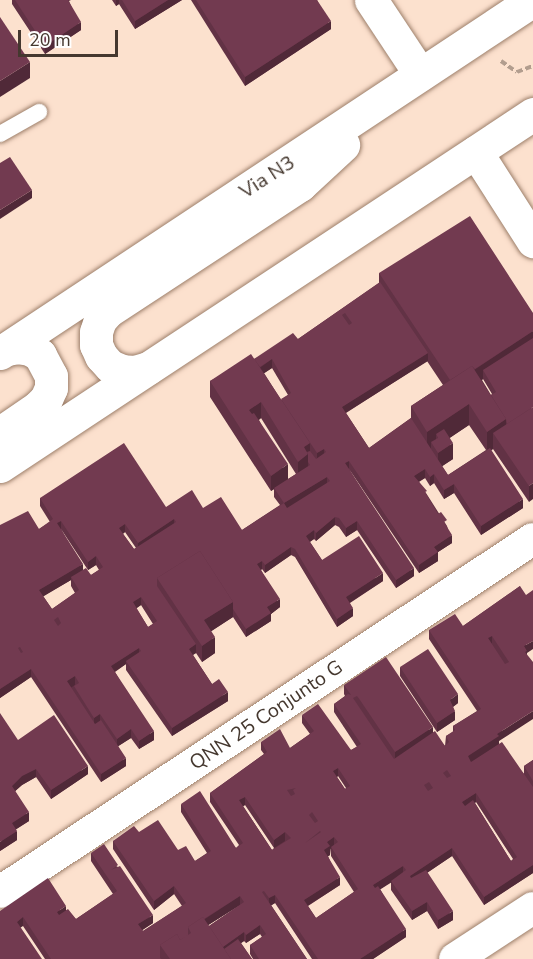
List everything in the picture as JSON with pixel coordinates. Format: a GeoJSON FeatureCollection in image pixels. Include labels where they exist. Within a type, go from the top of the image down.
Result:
{"type":"FeatureCollection","features":[{"type":"Feature","properties":{"kind":"main road"},"geometry":{"type":"LineString","coordinates":[[148,368],[135,372],[122,371],[111,366],[101,356],[96,345],[96,333],[100,320],[108,311],[300,185],[411,81],[371,0]]}},
{"type":"Feature","properties":{"kind":"main road","name":"Via N3"},"geometry":{"type":"LineString","coordinates":[[3,351],[523,7]]}},
{"type":"Feature","properties":{"kind":"main road"},"geometry":{"type":"LineString","coordinates":[[0,466],[533,114]]}},
{"type":"Feature","properties":{"kind":"main road"},"geometry":{"type":"LineString","coordinates":[[476,152],[533,241]]}},
{"type":"Feature","properties":{"kind":"main road"},"geometry":{"type":"LineString","coordinates":[[0,433],[38,407],[46,399],[51,388],[51,376],[40,355],[24,348],[3,351]]}},
{"type":"Feature","properties":{"kind":"street","name":"QNN 25 Conjunto G"},"geometry":{"type":"LineString","coordinates":[[0,892],[533,539]]}},
{"type":"Feature","properties":{"kind":"street"},"geometry":{"type":"LineString","coordinates":[[455,959],[533,908]]}},
{"type":"Feature","properties":{"kind":"lane"},"geometry":{"type":"LineString","coordinates":[[0,134],[39,112]]}},
{"type":"Feature","properties":{"kind":"building"},"geometry":{"type":"Polygon","coordinates":[[[15,0],[68,0],[81,22],[45,46],[15,0]]]}},
{"type":"Feature","properties":{"kind":"building"},"geometry":{"type":"Polygon","coordinates":[[[122,0],[168,0],[135,21],[122,0]]]}},
{"type":"Feature","properties":{"kind":"building"},"geometry":{"type":"Polygon","coordinates":[[[196,0],[317,0],[331,21],[245,77],[196,0]]]}},
{"type":"Feature","properties":{"kind":"building"},"geometry":{"type":"Polygon","coordinates":[[[0,17],[30,62],[0,81],[0,17]]]}},
{"type":"Feature","properties":{"kind":"building"},"geometry":{"type":"Polygon","coordinates":[[[10,157],[32,190],[0,210],[0,163],[10,157]]]}},
{"type":"Feature","properties":{"kind":"building"},"geometry":{"type":"Polygon","coordinates":[[[470,216],[533,313],[533,331],[475,369],[472,366],[450,380],[379,273],[470,216]]]}},
{"type":"Feature","properties":{"kind":"building"},"geometry":{"type":"Polygon","coordinates":[[[380,282],[428,353],[342,407],[369,448],[411,418],[448,475],[490,448],[523,499],[481,526],[454,484],[444,490],[434,474],[430,477],[425,469],[414,476],[427,491],[425,492],[438,514],[441,512],[447,520],[444,522],[452,535],[434,547],[438,552],[419,565],[349,461],[345,463],[414,568],[396,580],[357,521],[346,528],[339,518],[335,517],[316,533],[314,530],[306,536],[322,560],[359,536],[383,573],[346,597],[353,608],[337,619],[295,549],[291,547],[265,565],[262,561],[257,564],[280,599],[267,607],[271,613],[246,629],[233,609],[233,602],[200,551],[157,578],[157,586],[196,644],[189,649],[212,684],[219,679],[228,692],[172,728],[126,661],[141,651],[139,648],[111,666],[154,731],[139,741],[131,729],[117,739],[100,714],[94,718],[74,686],[79,683],[75,676],[67,681],[95,724],[101,720],[126,758],[101,774],[31,669],[0,689],[0,525],[28,511],[39,529],[53,519],[40,498],[124,443],[166,507],[192,490],[203,508],[221,497],[242,530],[284,503],[274,488],[310,465],[307,452],[310,451],[316,459],[326,452],[324,449],[317,453],[281,399],[291,393],[272,359],[260,367],[254,359],[293,333],[298,339],[380,282]],[[345,313],[342,315],[349,325],[352,323],[345,313]],[[327,477],[284,503],[287,508],[330,481],[327,477]],[[174,519],[138,543],[125,524],[119,528],[134,549],[176,522],[174,519]],[[61,521],[57,523],[83,564],[39,590],[52,609],[79,590],[71,577],[86,568],[91,575],[103,567],[96,556],[88,562],[61,521]],[[141,597],[133,602],[148,627],[157,621],[141,597]],[[58,617],[54,620],[58,626],[61,623],[58,617]]]}},
{"type":"Feature","properties":{"kind":"building"},"geometry":{"type":"Polygon","coordinates":[[[533,338],[533,407],[507,424],[491,395],[496,392],[483,370],[533,338]]]}},
{"type":"Feature","properties":{"kind":"building"},"geometry":{"type":"Polygon","coordinates":[[[251,354],[310,443],[304,447],[308,454],[298,462],[261,402],[249,410],[252,414],[254,413],[288,464],[271,476],[210,381],[251,354]]]}},
{"type":"Feature","properties":{"kind":"building"},"geometry":{"type":"Polygon","coordinates":[[[472,366],[506,419],[487,432],[469,404],[427,432],[411,406],[472,366]]]}},
{"type":"Feature","properties":{"kind":"building"},"geometry":{"type":"Polygon","coordinates":[[[533,407],[533,483],[529,486],[493,433],[533,407]]]}},
{"type":"Feature","properties":{"kind":"building"},"geometry":{"type":"Polygon","coordinates":[[[444,429],[453,443],[438,453],[431,442],[438,438],[436,434],[444,429]]]}},
{"type":"Feature","properties":{"kind":"building"},"geometry":{"type":"Polygon","coordinates":[[[200,551],[233,602],[204,620],[215,637],[202,646],[157,578],[200,551]]]}},
{"type":"Feature","properties":{"kind":"building"},"geometry":{"type":"Polygon","coordinates":[[[520,586],[526,595],[533,590],[533,641],[524,646],[527,651],[525,652],[533,662],[533,711],[468,756],[471,762],[502,742],[533,787],[533,865],[484,897],[452,848],[410,876],[411,878],[426,870],[453,911],[438,920],[427,902],[412,911],[391,881],[406,870],[403,866],[373,885],[375,888],[378,886],[406,929],[360,959],[318,959],[275,895],[269,898],[264,891],[262,892],[307,959],[259,959],[250,945],[266,934],[260,925],[246,935],[244,932],[223,947],[209,926],[244,902],[240,896],[188,927],[188,936],[180,940],[177,934],[160,945],[161,959],[51,959],[23,917],[17,922],[42,959],[0,959],[0,911],[48,878],[66,906],[57,912],[59,915],[68,909],[76,919],[117,891],[91,853],[104,844],[118,865],[111,870],[120,866],[153,915],[138,924],[143,931],[186,903],[174,886],[154,901],[113,841],[134,826],[139,832],[158,820],[178,850],[186,846],[195,861],[211,851],[181,804],[200,791],[236,848],[243,843],[210,793],[267,752],[261,742],[280,729],[290,748],[314,731],[302,715],[318,704],[351,750],[361,744],[334,704],[348,694],[351,695],[344,685],[386,657],[433,727],[395,752],[357,696],[353,698],[394,759],[435,731],[445,746],[449,742],[446,736],[455,730],[453,726],[481,709],[429,630],[455,614],[463,626],[520,586]],[[492,636],[488,638],[505,664],[509,662],[492,636]],[[338,768],[333,771],[345,789],[350,786],[338,768]],[[447,770],[443,773],[447,778],[451,776],[447,770]],[[429,782],[424,785],[428,791],[433,788],[429,782]],[[296,788],[287,790],[291,796],[295,794],[293,790],[296,788]],[[476,793],[462,802],[465,806],[473,800],[511,861],[517,857],[476,793]],[[245,797],[239,800],[272,850],[291,838],[285,832],[274,840],[245,797]],[[312,812],[309,815],[315,823],[318,821],[312,812]],[[334,837],[327,842],[330,846],[324,850],[340,877],[304,900],[316,918],[358,889],[331,847],[338,842],[334,837]]]}},
{"type":"Feature","properties":{"kind":"building"},"geometry":{"type":"Polygon","coordinates":[[[428,649],[458,694],[450,700],[455,711],[437,723],[400,667],[428,649]]]}},
{"type":"Feature","properties":{"kind":"building"},"geometry":{"type":"Polygon","coordinates":[[[0,713],[18,740],[54,715],[88,766],[51,790],[36,769],[22,776],[12,786],[29,812],[12,823],[17,831],[0,842],[0,713]]]}},
{"type":"Feature","properties":{"kind":"building"},"geometry":{"type":"Polygon","coordinates":[[[533,760],[533,781],[524,766],[533,760]]]}},
{"type":"Feature","properties":{"kind":"building"},"geometry":{"type":"Polygon","coordinates":[[[203,917],[231,959],[170,959],[160,945],[177,934],[180,940],[191,933],[188,927],[203,917]]]}},
{"type":"Feature","properties":{"kind":"building"},"geometry":{"type":"Polygon","coordinates":[[[238,939],[252,959],[231,959],[224,949],[238,939]]]}}]}
